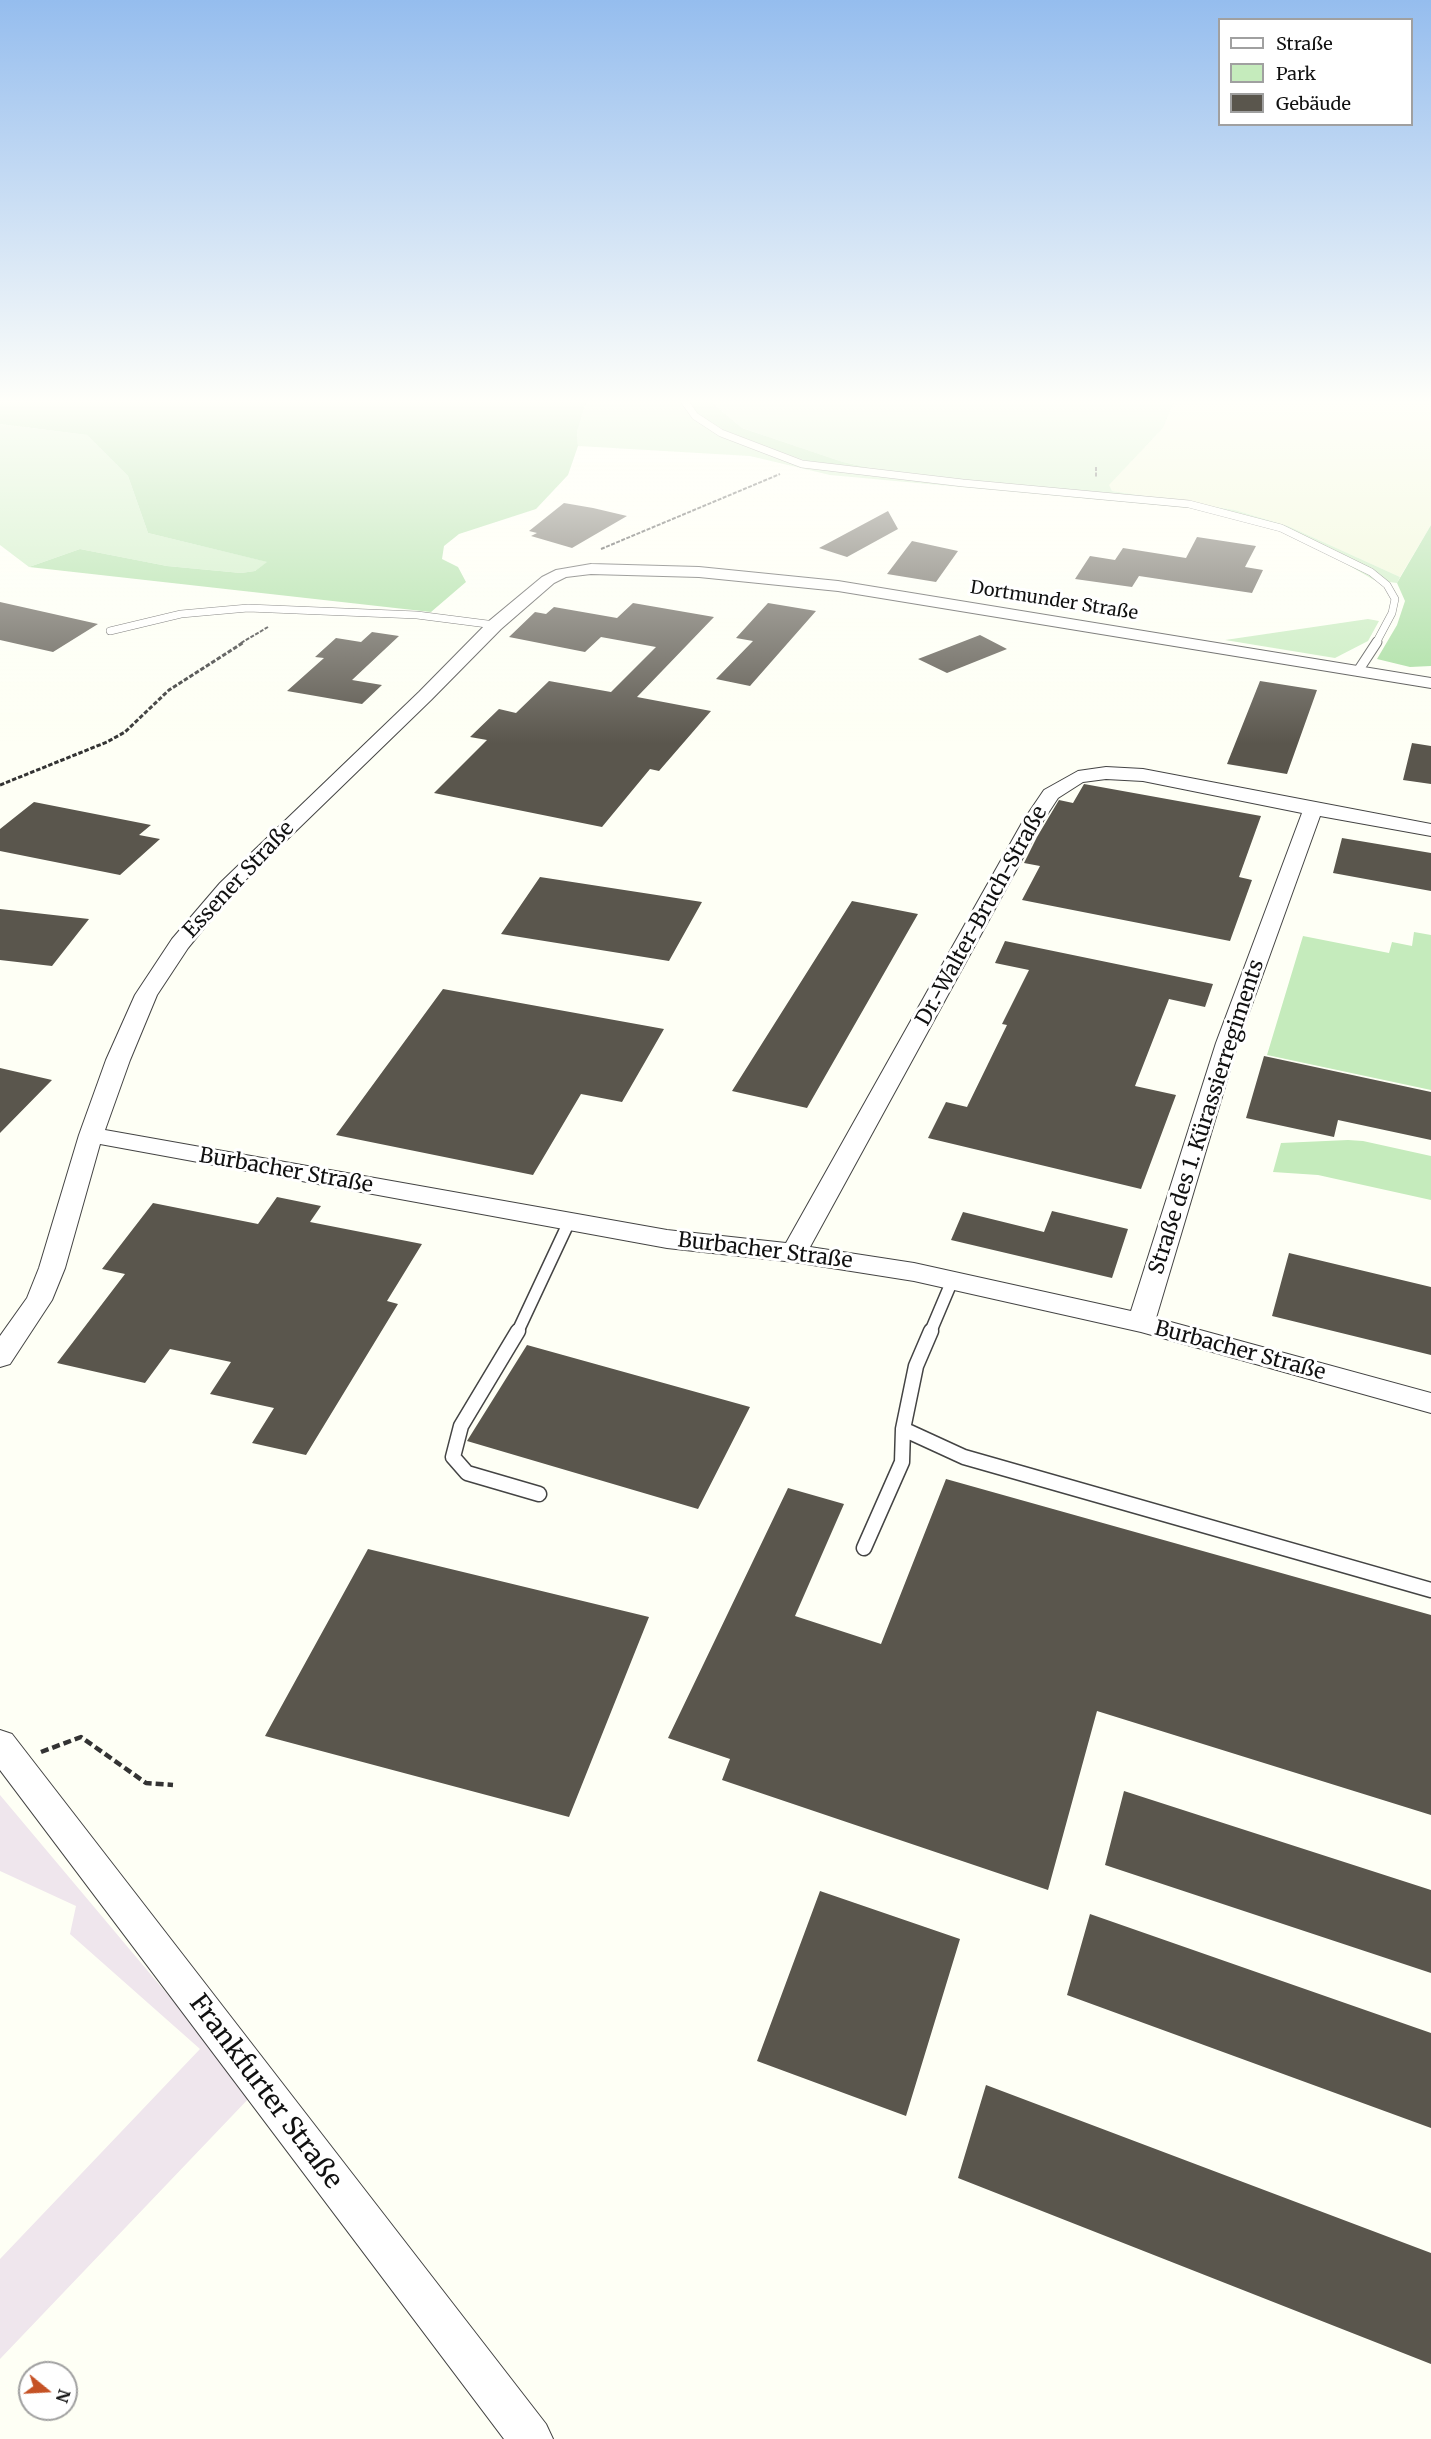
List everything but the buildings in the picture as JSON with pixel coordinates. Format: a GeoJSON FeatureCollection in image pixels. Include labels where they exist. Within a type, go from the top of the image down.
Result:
{"type":"FeatureCollection","features":[{"type":"Feature","properties":{"kind":"street","name":"Dortmunder Straße"},"geometry":{"type":"LineString","coordinates":[[562,573],[591,569],[636,569],[699,572],[827,584],[1431,683]]}},
{"type":"Feature","properties":{"kind":"street","name":"Essener Straße"},"geometry":{"type":"LineString","coordinates":[[0,1358],[39,1300],[52,1268],[91,1136],[118,1060],[146,995],[180,944],[227,887],[495,625],[540,586],[562,573]]}},
{"type":"Feature","properties":{"kind":"street","name":"Dr.-Walter-Bruch-Straße"},"geometry":{"type":"LineString","coordinates":[[794,1253],[1033,821],[1051,794],[1078,777],[1106,774],[1143,775],[1431,830]]}},
{"type":"Feature","properties":{"kind":"street","name":"Straße des 1. Kürassierregiments"},"geometry":{"type":"LineString","coordinates":[[1141,1323],[1227,1043],[1313,809]]}},
{"type":"Feature","properties":{"kind":"street","name":"Burbacher Straße"},"geometry":{"type":"LineString","coordinates":[[91,1136],[667,1239],[794,1253],[914,1272],[1141,1323],[1431,1403]]}},
{"type":"Feature","properties":{"kind":"street","name":"Frankfurter Straße"},"geometry":{"type":"LineString","coordinates":[[5,1758],[531,2439]]}},
{"type":"Feature","properties":{"kind":"lane"},"geometry":{"type":"LineString","coordinates":[[1234,516],[1281,528],[1371,572],[1387,585],[1395,599],[1392,613],[1382,635],[1358,671]]}},
{"type":"Feature","properties":{"kind":"lane"},"geometry":{"type":"LineString","coordinates":[[110,632],[210,610],[296,608],[417,615],[495,625]]}},
{"type":"Feature","properties":{"kind":"lane"},"geometry":{"type":"LineString","coordinates":[[539,1494],[467,1473],[453,1457],[461,1426],[524,1322],[569,1222]]}},
{"type":"Feature","properties":{"kind":"lane"},"geometry":{"type":"LineString","coordinates":[[864,1548],[902,1462],[903,1429],[916,1366],[952,1281]]}},
{"type":"Feature","properties":{"kind":"lane"},"geometry":{"type":"LineString","coordinates":[[903,1429],[964,1457],[1431,1590]]}},
{"type":"Feature","properties":{"kind":"path"},"geometry":{"type":"LineString","coordinates":[[600,550],[680,516]]}},
{"type":"Feature","properties":{"kind":"path"},"geometry":{"type":"LineString","coordinates":[[0,785],[107,742],[125,732],[170,690],[202,667],[296,608]]}},
{"type":"Feature","properties":{"kind":"path"},"geometry":{"type":"LineString","coordinates":[[53,1749],[81,1737],[146,1783],[172,1785]]}},
{"type":"Feature","properties":{"kind":"shaded area"},"geometry":{"type":"Polygon","coordinates":[[[0,1795],[252,2095],[0,2359],[0,2259],[200,2049],[70,1934],[76,1906],[0,1871],[0,1795]]]}},
{"type":"Feature","properties":{"kind":"green space"},"geometry":{"type":"Polygon","coordinates":[[[0,516],[142,516],[148,533],[268,562],[255,571],[241,573],[167,566],[80,549],[29,567],[0,545],[0,516]]]}},
{"type":"Feature","properties":{"kind":"green space"},"geometry":{"type":"Polygon","coordinates":[[[142,516],[515,516],[459,534],[444,546],[442,559],[458,567],[466,582],[431,612],[29,567],[80,549],[167,566],[241,573],[255,571],[267,562],[148,533],[142,516]]]}},
{"type":"Feature","properties":{"kind":"green space"},"geometry":{"type":"Polygon","coordinates":[[[1222,516],[1254,516],[1288,526],[1400,577],[1397,583],[1374,580],[1324,551],[1273,528],[1222,516]]]}},
{"type":"Feature","properties":{"kind":"green space"},"geometry":{"type":"Polygon","coordinates":[[[1254,516],[1431,516],[1431,525],[1400,577],[1288,526],[1254,516]]]}},
{"type":"Feature","properties":{"kind":"green space"},"geometry":{"type":"Polygon","coordinates":[[[1431,525],[1431,666],[1410,667],[1377,659],[1397,625],[1405,601],[1397,583],[1431,525]]]}},
{"type":"Feature","properties":{"kind":"green space"},"geometry":{"type":"Polygon","coordinates":[[[1368,619],[1379,621],[1368,641],[1335,658],[1225,640],[1368,619]]]}},
{"type":"Feature","properties":{"kind":"green space"},"geometry":{"type":"Polygon","coordinates":[[[1414,932],[1431,935],[1431,1090],[1267,1055],[1303,936],[1389,953],[1392,942],[1412,946],[1414,932]]]}},
{"type":"Feature","properties":{"kind":"green space"},"geometry":{"type":"Polygon","coordinates":[[[1363,1141],[1431,1156],[1431,1200],[1318,1175],[1273,1172],[1281,1143],[1363,1141]]]}}]}
